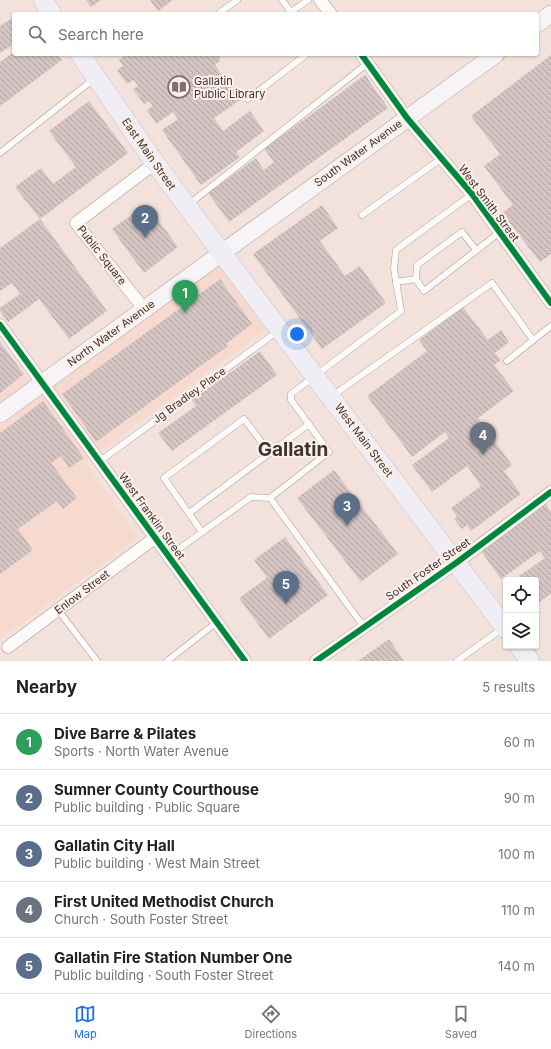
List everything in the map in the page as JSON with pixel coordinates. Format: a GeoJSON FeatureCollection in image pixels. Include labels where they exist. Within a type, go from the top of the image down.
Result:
{"type":"FeatureCollection","features":[{"type":"Feature","properties":{"kind":"main road"},"geometry":{"type":"LineString","coordinates":[[43,0],[51,12]]}},
{"type":"Feature","properties":{"kind":"main road"},"geometry":{"type":"LineString","coordinates":[[539,23],[551,14]]}},
{"type":"Feature","properties":{"kind":"main road","name":"East Main Street"},"geometry":{"type":"LineString","coordinates":[[81,56],[156,164],[221,252]]}},
{"type":"Feature","properties":{"kind":"main road","name":"South Water Avenue"},"geometry":{"type":"LineString","coordinates":[[221,252],[493,56]]}},
{"type":"Feature","properties":{"kind":"main road","name":"North Water Avenue"},"geometry":{"type":"LineString","coordinates":[[0,414],[43,384],[221,252]]}},
{"type":"Feature","properties":{"kind":"main road","name":"West Main Street"},"geometry":{"type":"LineString","coordinates":[[221,252],[503,625]]}},
{"type":"Feature","properties":{"kind":"street"},"geometry":{"type":"LineString","coordinates":[[320,0],[329,12]]}},
{"type":"Feature","properties":{"kind":"street","name":"West Smith Street"},"geometry":{"type":"LineString","coordinates":[[364,59],[407,118],[472,194],[551,303]]}},
{"type":"Feature","properties":{"kind":"street","name":"Public Square"},"geometry":{"type":"LineString","coordinates":[[144,309],[76,223],[156,164]]}},
{"type":"Feature","properties":{"kind":"street","name":"West Franklin Street"},"geometry":{"type":"LineString","coordinates":[[0,325],[245,661]]}},
{"type":"Feature","properties":{"kind":"street","name":"South Foster Street"},"geometry":{"type":"LineString","coordinates":[[316,661],[456,563],[551,493]]}},
{"type":"Feature","properties":{"kind":"street","name":"Enlow Street"},"geometry":{"type":"LineString","coordinates":[[8,647],[156,537]]}},
{"type":"Feature","properties":{"kind":"lane"},"geometry":{"type":"LineString","coordinates":[[221,12],[237,0]]}},
{"type":"Feature","properties":{"kind":"lane"},"geometry":{"type":"LineString","coordinates":[[282,0],[289,12]]}},
{"type":"Feature","properties":{"kind":"lane"},"geometry":{"type":"LineString","coordinates":[[291,12],[308,0]]}},
{"type":"Feature","properties":{"kind":"lane"},"geometry":{"type":"LineString","coordinates":[[248,99],[304,56]]}},
{"type":"Feature","properties":{"kind":"lane"},"geometry":{"type":"LineString","coordinates":[[187,206],[364,59]]}},
{"type":"Feature","properties":{"kind":"lane"},"geometry":{"type":"LineString","coordinates":[[0,153],[96,77]]}},
{"type":"Feature","properties":{"kind":"lane"},"geometry":{"type":"LineString","coordinates":[[362,215],[442,158]]}},
{"type":"Feature","properties":{"kind":"lane"},"geometry":{"type":"LineString","coordinates":[[169,556],[251,497],[270,498],[329,452],[291,400],[291,394],[401,311],[394,268],[396,250],[472,194]]}},
{"type":"Feature","properties":{"kind":"lane"},"geometry":{"type":"LineString","coordinates":[[476,250],[462,232],[417,265],[416,279],[424,291],[500,232]]}},
{"type":"Feature","properties":{"kind":"lane"},"geometry":{"type":"LineString","coordinates":[[396,282],[416,279]]}},
{"type":"Feature","properties":{"kind":"lane"},"geometry":{"type":"LineString","coordinates":[[330,397],[492,282],[533,340]]}},
{"type":"Feature","properties":{"kind":"lane"},"geometry":{"type":"LineString","coordinates":[[507,361],[551,326]]}},
{"type":"Feature","properties":{"kind":"lane","name":"Jg Bradley Place"},"geometry":{"type":"LineString","coordinates":[[100,461],[279,329]]}},
{"type":"Feature","properties":{"kind":"lane"},"geometry":{"type":"LineString","coordinates":[[202,532],[164,478],[244,419],[269,452]]}},
{"type":"Feature","properties":{"kind":"lane"},"geometry":{"type":"LineString","coordinates":[[189,513],[269,452],[309,424]]}},
{"type":"Feature","properties":{"kind":"lane"},"geometry":{"type":"LineString","coordinates":[[270,498],[364,627]]}},
{"type":"Feature","properties":{"kind":"lane"},"geometry":{"type":"LineString","coordinates":[[58,610],[97,661]]}},
{"type":"Feature","properties":{"kind":"lane"},"geometry":{"type":"LineString","coordinates":[[167,661],[217,622]]}},
{"type":"Feature","properties":{"kind":"lane"},"geometry":{"type":"LineString","coordinates":[[457,661],[503,629]]}},
{"type":"Feature","properties":{"kind":"shaded area"},"geometry":{"type":"Polygon","coordinates":[[[218,263],[266,330],[86,462],[138,538],[0,639],[0,342],[39,394],[218,263]]]}},
{"type":"Feature","properties":{"kind":"building"},"geometry":{"type":"Polygon","coordinates":[[[86,0],[101,0],[91,7],[86,0]]]}},
{"type":"Feature","properties":{"kind":"building"},"geometry":{"type":"Polygon","coordinates":[[[150,0],[173,0],[158,11],[150,0]]]}},
{"type":"Feature","properties":{"kind":"building"},"geometry":{"type":"Polygon","coordinates":[[[12,18],[12,45],[0,53],[0,26],[12,18]]]}},
{"type":"Feature","properties":{"kind":"building"},"geometry":{"type":"Polygon","coordinates":[[[12,53],[12,56],[59,56],[62,60],[0,106],[0,62],[12,53]]]}},
{"type":"Feature","properties":{"kind":"building"},"geometry":{"type":"Polygon","coordinates":[[[551,55],[551,254],[540,262],[502,213],[513,205],[484,166],[500,154],[471,116],[551,55]]]}},
{"type":"Feature","properties":{"kind":"building"},"geometry":{"type":"Polygon","coordinates":[[[124,56],[219,56],[220,61],[215,65],[240,100],[214,118],[223,131],[250,111],[264,131],[236,152],[240,157],[201,185],[162,130],[178,119],[173,112],[156,124],[147,110],[153,106],[149,101],[144,104],[133,89],[138,86],[134,80],[127,84],[117,70],[123,66],[119,60],[124,56]]]}},
{"type":"Feature","properties":{"kind":"building"},"geometry":{"type":"Polygon","coordinates":[[[365,75],[388,108],[229,222],[208,193],[256,158],[264,170],[274,162],[264,149],[365,75]]]}},
{"type":"Feature","properties":{"kind":"building"},"geometry":{"type":"Polygon","coordinates":[[[89,101],[128,153],[40,219],[15,187],[41,168],[53,184],[76,167],[49,131],[89,101]]]}},
{"type":"Feature","properties":{"kind":"building"},"geometry":{"type":"Polygon","coordinates":[[[146,204],[178,247],[144,273],[112,229],[146,204]]]}},
{"type":"Feature","properties":{"kind":"building"},"geometry":{"type":"Polygon","coordinates":[[[322,205],[338,228],[320,241],[345,276],[360,266],[386,303],[322,349],[253,254],[322,205]]]}},
{"type":"Feature","properties":{"kind":"building"},"geometry":{"type":"Polygon","coordinates":[[[40,219],[107,311],[69,339],[39,299],[8,322],[0,311],[0,308],[20,294],[12,283],[0,291],[0,248],[40,219]]]}},
{"type":"Feature","properties":{"kind":"building"},"geometry":{"type":"Polygon","coordinates":[[[220,279],[252,324],[226,344],[228,346],[96,442],[62,394],[220,279]]]}},
{"type":"Feature","properties":{"kind":"building"},"geometry":{"type":"Polygon","coordinates":[[[463,307],[488,340],[501,330],[509,342],[495,353],[501,360],[494,365],[514,391],[478,418],[512,465],[504,471],[521,494],[471,531],[467,525],[462,529],[454,519],[457,517],[451,508],[481,486],[467,466],[432,492],[412,465],[449,438],[445,432],[412,457],[367,396],[427,351],[419,340],[463,307]]]}},
{"type":"Feature","properties":{"kind":"building"},"geometry":{"type":"Polygon","coordinates":[[[0,342],[24,374],[0,393],[0,342]]]}},
{"type":"Feature","properties":{"kind":"building"},"geometry":{"type":"Polygon","coordinates":[[[260,351],[277,375],[172,451],[158,433],[196,406],[192,400],[260,351]]]}},
{"type":"Feature","properties":{"kind":"building"},"geometry":{"type":"Polygon","coordinates":[[[43,401],[84,458],[69,468],[61,456],[51,463],[77,498],[63,509],[57,501],[18,529],[33,550],[0,574],[0,433],[43,401]]]}},
{"type":"Feature","properties":{"kind":"building"},"geometry":{"type":"Polygon","coordinates":[[[334,470],[398,554],[361,582],[297,498],[334,470]]]}},
{"type":"Feature","properties":{"kind":"building"},"geometry":{"type":"Polygon","coordinates":[[[546,504],[551,512],[551,594],[539,602],[539,577],[519,576],[545,558],[540,551],[501,579],[481,551],[546,504]]]}},
{"type":"Feature","properties":{"kind":"building"},"geometry":{"type":"Polygon","coordinates":[[[285,537],[328,595],[269,639],[239,598],[267,578],[254,560],[285,537]]]}},
{"type":"Feature","properties":{"kind":"building"},"geometry":{"type":"Polygon","coordinates":[[[389,639],[404,661],[358,661],[389,639]]]}},
{"type":"Feature","properties":{"kind":"cycle path"},"geometry":{"type":"LineString","coordinates":[[362,56],[407,118],[472,194],[551,303]]}},
{"type":"Feature","properties":{"kind":"cycle path"},"geometry":{"type":"LineString","coordinates":[[0,325],[245,661]]}},
{"type":"Feature","properties":{"kind":"cycle path"},"geometry":{"type":"LineString","coordinates":[[316,661],[456,563],[551,492]]}},
{"type":"Feature","properties":{"kind":"place","name":"Gallatin Public Library"},"geometry":{"type":"Point","coordinates":[179,87]}},
{"type":"Feature","properties":{"kind":"place","name":"Sumner County Courthouse"},"geometry":{"type":"Point","coordinates":[145,238]}},
{"type":"Feature","properties":{"kind":"place","name":"Dive Barre & Pilates"},"geometry":{"type":"Point","coordinates":[185,313]}},
{"type":"Feature","properties":{"kind":"place","name":"First United Methodist Church"},"geometry":{"type":"Point","coordinates":[483,455]}},
{"type":"Feature","properties":{"kind":"place","name":"Gallatin City Hall"},"geometry":{"type":"Point","coordinates":[347,526]}},
{"type":"Feature","properties":{"kind":"place","name":"Gallatin Fire Station Number One"},"geometry":{"type":"Point","coordinates":[286,604]}},
{"type":"Feature","properties":{"kind":"district","name":"Gallatin"},"geometry":{"type":"Point","coordinates":[293,449]}}]}
